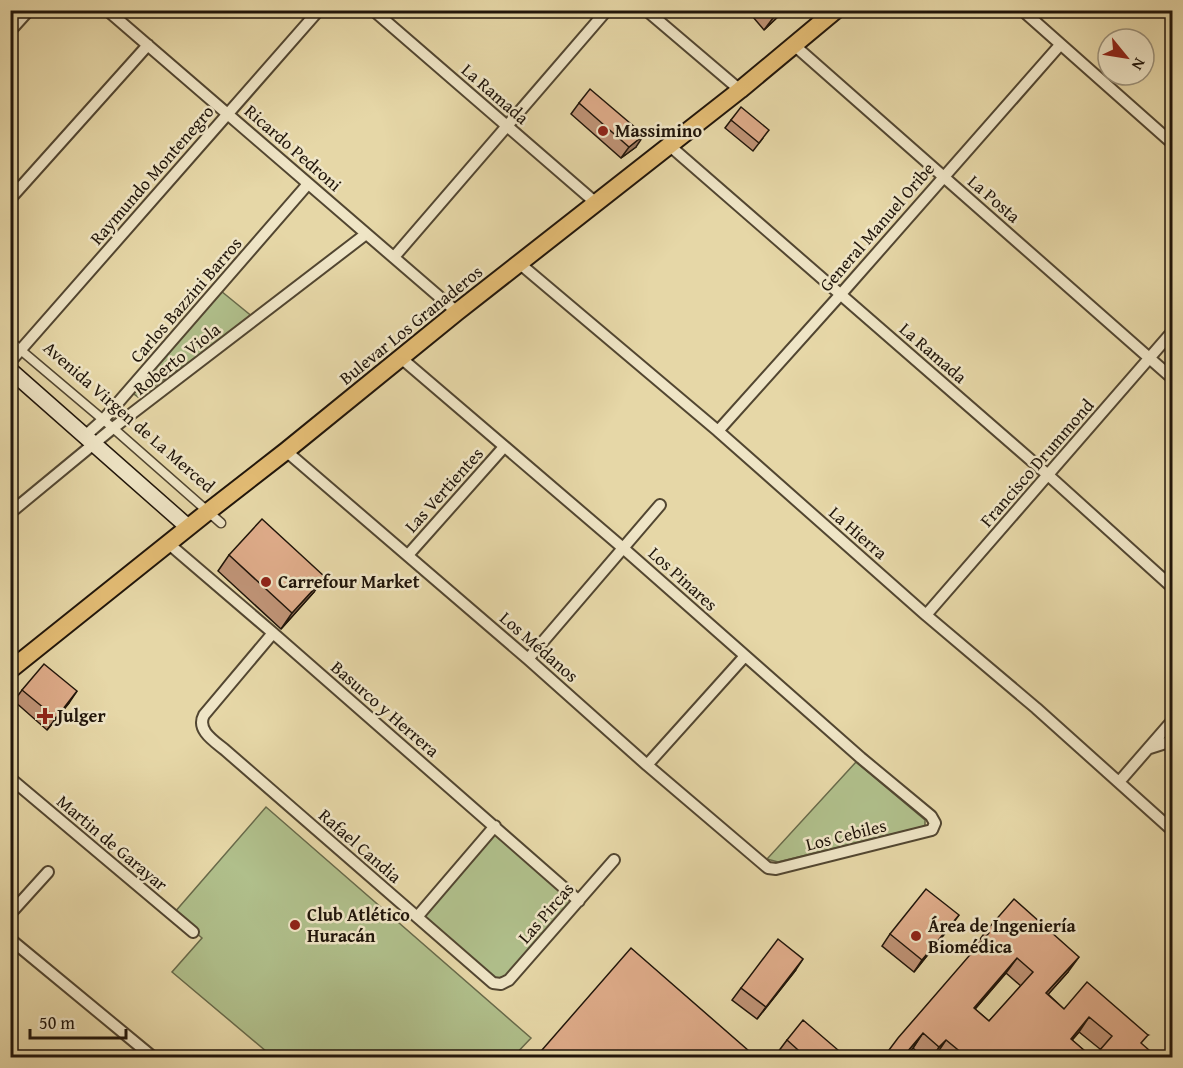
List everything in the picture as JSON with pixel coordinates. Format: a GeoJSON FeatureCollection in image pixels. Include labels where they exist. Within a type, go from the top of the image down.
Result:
{"type":"FeatureCollection","features":[{"type":"Feature","properties":{"kind":"main road","name":"Bulevar Los Granaderos"},"geometry":{"type":"LineString","coordinates":[[10,670],[286,451],[456,312],[670,146],[836,10]]}},
{"type":"Feature","properties":{"kind":"main road"},"geometry":{"type":"LineString","coordinates":[[10,370],[188,527]]}},
{"type":"Feature","properties":{"kind":"street"},"geometry":{"type":"LineString","coordinates":[[10,31],[29,10]]}},
{"type":"Feature","properties":{"kind":"street","name":"Ricardo Pedroni"},"geometry":{"type":"LineString","coordinates":[[107,10],[456,312]]}},
{"type":"Feature","properties":{"kind":"street","name":"Raymundo Montenegro"},"geometry":{"type":"LineString","coordinates":[[10,362],[319,10]]}},
{"type":"Feature","properties":{"kind":"street","name":"La Ramada"},"geometry":{"type":"LineString","coordinates":[[374,10],[596,202]]}},
{"type":"Feature","properties":{"kind":"street"},"geometry":{"type":"LineString","coordinates":[[394,257],[607,10]]}},
{"type":"Feature","properties":{"kind":"street"},"geometry":{"type":"LineString","coordinates":[[646,10],[740,90]]}},
{"type":"Feature","properties":{"kind":"street"},"geometry":{"type":"LineString","coordinates":[[1022,10],[1173,143]]}},
{"type":"Feature","properties":{"kind":"street"},"geometry":{"type":"LineString","coordinates":[[10,199],[148,45]]}},
{"type":"Feature","properties":{"kind":"street","name":"La Posta"},"geometry":{"type":"LineString","coordinates":[[794,45],[1173,378]]}},
{"type":"Feature","properties":{"kind":"street","name":"General Manuel Oribe"},"geometry":{"type":"LineString","coordinates":[[718,432],[1060,45]]}},
{"type":"Feature","properties":{"kind":"street","name":"La Ramada"},"geometry":{"type":"LineString","coordinates":[[670,146],[1048,475],[1173,587]]}},
{"type":"Feature","properties":{"kind":"street","name":"Carlos Bazzini Barros"},"geometry":{"type":"LineString","coordinates":[[90,440],[103,420],[308,184]]}},
{"type":"Feature","properties":{"kind":"street","name":"Roberto Viola"},"geometry":{"type":"LineString","coordinates":[[10,513],[90,440],[113,428],[366,234]]}},
{"type":"Feature","properties":{"kind":"street","name":"La Hierra"},"geometry":{"type":"LineString","coordinates":[[519,263],[718,432],[1173,830]]}},
{"type":"Feature","properties":{"kind":"street","name":"Francisco Drummond"},"geometry":{"type":"LineString","coordinates":[[926,615],[1173,332]]}},
{"type":"Feature","properties":{"kind":"street","name":"Avenida Virgen de La Merced"},"geometry":{"type":"LineString","coordinates":[[10,340],[221,523]]}},
{"type":"Feature","properties":{"kind":"street","name":"Los Pinares"},"geometry":{"type":"LineString","coordinates":[[401,358],[623,548],[861,758],[931,816],[935,823],[932,830]]}},
{"type":"Feature","properties":{"kind":"street","name":"Las Vertientes"},"geometry":{"type":"LineString","coordinates":[[408,555],[504,447]]}},
{"type":"Feature","properties":{"kind":"street","name":"Los Médanos"},"geometry":{"type":"LineString","coordinates":[[286,451],[768,868]]}},
{"type":"Feature","properties":{"kind":"street"},"geometry":{"type":"LineString","coordinates":[[528,659],[660,505]]}},
{"type":"Feature","properties":{"kind":"street","name":"Basurco y Herrera"},"geometry":{"type":"LineString","coordinates":[[168,544],[579,901]]}},
{"type":"Feature","properties":{"kind":"street","name":"Rafael Candia"},"geometry":{"type":"LineString","coordinates":[[273,633],[204,715],[201,726],[218,745],[493,983],[501,984]]}},
{"type":"Feature","properties":{"kind":"street"},"geometry":{"type":"LineString","coordinates":[[647,765],[745,656]]}},
{"type":"Feature","properties":{"kind":"street"},"geometry":{"type":"LineString","coordinates":[[1119,782],[1173,721]]}},
{"type":"Feature","properties":{"kind":"street"},"geometry":{"type":"LineString","coordinates":[[1148,749],[1173,741]]}},
{"type":"Feature","properties":{"kind":"street","name":"Martin de Garayar"},"geometry":{"type":"LineString","coordinates":[[10,778],[193,932]]}},
{"type":"Feature","properties":{"kind":"street"},"geometry":{"type":"LineString","coordinates":[[417,917],[495,826]]}},
{"type":"Feature","properties":{"kind":"street","name":"Los Cebiles"},"geometry":{"type":"LineString","coordinates":[[768,868],[776,869],[932,830]]}},
{"type":"Feature","properties":{"kind":"street","name":"Las Pircas"},"geometry":{"type":"LineString","coordinates":[[501,984],[510,980],[614,860]]}},
{"type":"Feature","properties":{"kind":"street"},"geometry":{"type":"LineString","coordinates":[[10,914],[48,872]]}},
{"type":"Feature","properties":{"kind":"street"},"geometry":{"type":"LineString","coordinates":[[10,939],[154,1058]]}},
{"type":"Feature","properties":{"kind":"green space"},"geometry":{"type":"Polygon","coordinates":[[[221,291],[254,318],[138,397],[134,394],[133,389],[221,291]]]}},
{"type":"Feature","properties":{"kind":"green space"},"geometry":{"type":"Polygon","coordinates":[[[856,762],[925,820],[925,826],[778,862],[767,859],[856,762]]]}},
{"type":"Feature","properties":{"kind":"green space","name":"Club Atlético Huracán"},"geometry":{"type":"Polygon","coordinates":[[[266,807],[531,1038],[513,1057],[273,1057],[172,972],[202,938],[174,913],[266,807]]]}},
{"type":"Feature","properties":{"kind":"green space"},"geometry":{"type":"Polygon","coordinates":[[[495,826],[579,899],[501,984],[417,917],[495,826]]]}},
{"type":"Feature","properties":{"kind":"building"},"geometry":{"type":"Polygon","coordinates":[[[766,10],[781,10],[773,18],[766,10]]]}},
{"type":"Feature","properties":{"kind":"building"},"geometry":{"type":"Polygon","coordinates":[[[590,89],[644,135],[629,147],[579,103],[590,89]]]}},
{"type":"Feature","properties":{"kind":"building"},"geometry":{"type":"Polygon","coordinates":[[[741,107],[769,130],[759,143],[731,120],[741,107]]]}},
{"type":"Feature","properties":{"kind":"building"},"geometry":{"type":"Polygon","coordinates":[[[262,519],[325,577],[292,613],[229,555],[262,519]]]}},
{"type":"Feature","properties":{"kind":"building"},"geometry":{"type":"Polygon","coordinates":[[[44,664],[77,691],[56,718],[22,690],[44,664]]]}},
{"type":"Feature","properties":{"kind":"building","name":"Área de Ingeniería Biomédica"},"geometry":{"type":"Polygon","coordinates":[[[926,889],[959,915],[922,960],[890,934],[926,889]]]}},
{"type":"Feature","properties":{"kind":"building"},"geometry":{"type":"Polygon","coordinates":[[[1014,899],[1079,957],[1046,993],[1064,1009],[1087,982],[1148,1035],[1141,1043],[1158,1058],[1093,1058],[968,1058],[946,1040],[939,1047],[923,1033],[902,1058],[883,1058],[989,933],[986,931],[1014,899]],[[1017,958],[974,1008],[989,1021],[1033,972],[1017,958]],[[1089,1017],[1071,1039],[1093,1058],[1112,1036],[1089,1017]]]}},
{"type":"Feature","properties":{"kind":"building"},"geometry":{"type":"Polygon","coordinates":[[[778,939],[803,959],[766,1007],[741,988],[778,939]]]}},
{"type":"Feature","properties":{"kind":"building"},"geometry":{"type":"Polygon","coordinates":[[[631,948],[757,1058],[535,1058],[631,948]]]}},
{"type":"Feature","properties":{"kind":"building"},"geometry":{"type":"Polygon","coordinates":[[[803,1020],[838,1050],[832,1058],[807,1058],[787,1040],[803,1020]]]}},
{"type":"Feature","properties":{"kind":"place","name":"Massimino"},"geometry":{"type":"Point","coordinates":[603,131]}},
{"type":"Feature","properties":{"kind":"place","name":"Carrefour Market"},"geometry":{"type":"Point","coordinates":[266,582]}},
{"type":"Feature","properties":{"kind":"place","name":"Julger"},"geometry":{"type":"Point","coordinates":[45,716]}},
{"type":"Feature","properties":{"kind":"place","name":"Club Atlético Huracán"},"geometry":{"type":"Point","coordinates":[295,925]}},
{"type":"Feature","properties":{"kind":"place","name":"Área de Ingeniería Biomédica"},"geometry":{"type":"Point","coordinates":[916,936]}}]}
